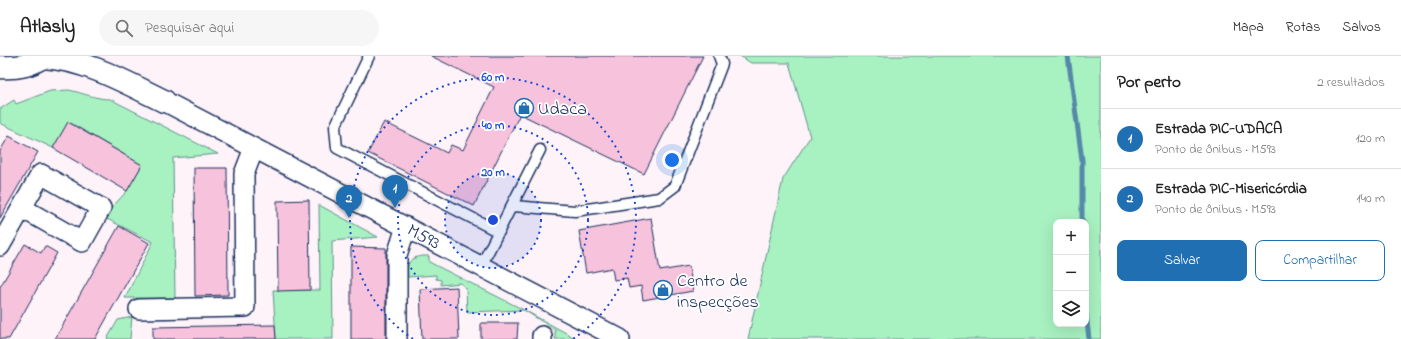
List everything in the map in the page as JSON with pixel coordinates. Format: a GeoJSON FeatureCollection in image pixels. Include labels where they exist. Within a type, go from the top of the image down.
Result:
{"type":"FeatureCollection","features":[{"type":"Feature","properties":{"kind":"street"},"geometry":{"type":"LineString","coordinates":[[107,56],[126,74],[164,101]]}},
{"type":"Feature","properties":{"kind":"street"},"geometry":{"type":"LineString","coordinates":[[0,67],[15,68],[40,59],[63,60],[102,71],[164,101]]}},
{"type":"Feature","properties":{"kind":"street"},"geometry":{"type":"LineString","coordinates":[[0,84],[40,59]]}},
{"type":"Feature","properties":{"kind":"street","name":"M593"},"geometry":{"type":"LineString","coordinates":[[164,101],[620,339]]}},
{"type":"Feature","properties":{"kind":"street"},"geometry":{"type":"LineString","coordinates":[[139,309],[245,307],[244,174],[254,148]]}},
{"type":"Feature","properties":{"kind":"street"},"geometry":{"type":"LineString","coordinates":[[0,246],[22,208]]}},
{"type":"Feature","properties":{"kind":"street"},"geometry":{"type":"LineString","coordinates":[[398,339],[397,255],[406,227]]}},
{"type":"Feature","properties":{"kind":"lane"},"geometry":{"type":"LineString","coordinates":[[369,56],[335,127],[337,148],[500,232]]}},
{"type":"Feature","properties":{"kind":"lane"},"geometry":{"type":"LineString","coordinates":[[513,206],[575,211],[659,198],[674,186],[722,64],[719,56]]}},
{"type":"Feature","properties":{"kind":"lane"},"geometry":{"type":"LineString","coordinates":[[481,266],[500,232],[540,150]]}},
{"type":"Feature","properties":{"kind":"green space"},"geometry":{"type":"Polygon","coordinates":[[[740,56],[1101,56],[1101,339],[748,339],[783,179],[810,137],[789,63],[751,63],[740,56]]]}},
{"type":"Feature","properties":{"kind":"green space"},"geometry":{"type":"Polygon","coordinates":[[[69,90],[95,97],[110,99],[218,154],[173,158],[175,298],[125,298],[153,242],[103,217],[127,191],[142,165],[69,122],[53,148],[0,123],[0,109],[14,100],[16,104],[50,91],[69,90]]]}},
{"type":"Feature","properties":{"kind":"green space"},"geometry":{"type":"Polygon","coordinates":[[[319,205],[378,237],[332,241],[333,339],[276,339],[273,290],[320,290],[319,205]]]}},
{"type":"Feature","properties":{"kind":"green space"},"geometry":{"type":"Polygon","coordinates":[[[423,256],[429,256],[429,262],[524,310],[467,312],[466,288],[460,283],[441,285],[441,280],[436,279],[436,275],[408,277],[408,265],[411,260],[423,256]]]}},
{"type":"Feature","properties":{"kind":"green space"},"geometry":{"type":"Polygon","coordinates":[[[524,310],[577,339],[555,339],[555,330],[524,310]]]}},
{"type":"Feature","properties":{"kind":"green space"},"geometry":{"type":"Polygon","coordinates":[[[132,317],[130,339],[107,339],[118,320],[132,317]]]}},
{"type":"Feature","properties":{"kind":"building"},"geometry":{"type":"Polygon","coordinates":[[[431,56],[703,56],[644,174],[520,114],[474,206],[368,153],[384,122],[447,153],[451,145],[463,150],[494,87],[431,56]]]}},
{"type":"Feature","properties":{"kind":"building"},"geometry":{"type":"Polygon","coordinates":[[[68,122],[142,165],[127,191],[53,148],[68,122]]]}},
{"type":"Feature","properties":{"kind":"building"},"geometry":{"type":"Polygon","coordinates":[[[9,136],[38,152],[0,218],[0,151],[9,136]]]}},
{"type":"Feature","properties":{"kind":"building"},"geometry":{"type":"Polygon","coordinates":[[[194,168],[227,168],[228,295],[195,296],[194,168]]]}},
{"type":"Feature","properties":{"kind":"building"},"geometry":{"type":"Polygon","coordinates":[[[309,200],[310,290],[278,291],[277,201],[309,200]]]}},
{"type":"Feature","properties":{"kind":"building"},"geometry":{"type":"Polygon","coordinates":[[[651,218],[660,271],[689,266],[693,291],[643,300],[641,286],[629,288],[627,278],[614,280],[612,268],[586,273],[579,231],[651,218]]]}},
{"type":"Feature","properties":{"kind":"building"},"geometry":{"type":"Polygon","coordinates":[[[119,226],[149,243],[95,339],[55,339],[119,226]]]}},
{"type":"Feature","properties":{"kind":"building"},"geometry":{"type":"Polygon","coordinates":[[[25,244],[41,253],[45,246],[57,253],[9,339],[0,339],[0,287],[25,244]]]}},
{"type":"Feature","properties":{"kind":"building"},"geometry":{"type":"Polygon","coordinates":[[[351,247],[386,248],[386,339],[351,339],[351,247]]]}},
{"type":"Feature","properties":{"kind":"building"},"geometry":{"type":"Polygon","coordinates":[[[457,287],[459,339],[422,339],[420,289],[457,287]]]}},
{"type":"Feature","properties":{"kind":"building"},"geometry":{"type":"Polygon","coordinates":[[[481,323],[518,323],[517,339],[481,339],[481,323]]]}},
{"type":"Feature","properties":{"kind":"building"},"geometry":{"type":"Polygon","coordinates":[[[275,325],[276,339],[153,339],[153,327],[275,325]]]}},
{"type":"Feature","properties":{"kind":"waterway"},"geometry":{"type":"LineString","coordinates":[[1068,56],[1082,160],[1082,219]]}},
{"type":"Feature","properties":{"kind":"waterway"},"geometry":{"type":"LineString","coordinates":[[1088,327],[1089,339]]}},
{"type":"Feature","properties":{"kind":"place","name":"Udaca"},"geometry":{"type":"Point","coordinates":[524,108]}},
{"type":"Feature","properties":{"kind":"place","name":"Estrada PIC-UDACA"},"geometry":{"type":"Point","coordinates":[395,208]}},
{"type":"Feature","properties":{"kind":"place","name":"Estrada PIC-Misericórdia"},"geometry":{"type":"Point","coordinates":[349,218]}},
{"type":"Feature","properties":{"kind":"place","name":"Centro de inspecções"},"geometry":{"type":"Point","coordinates":[663,290]}}]}
